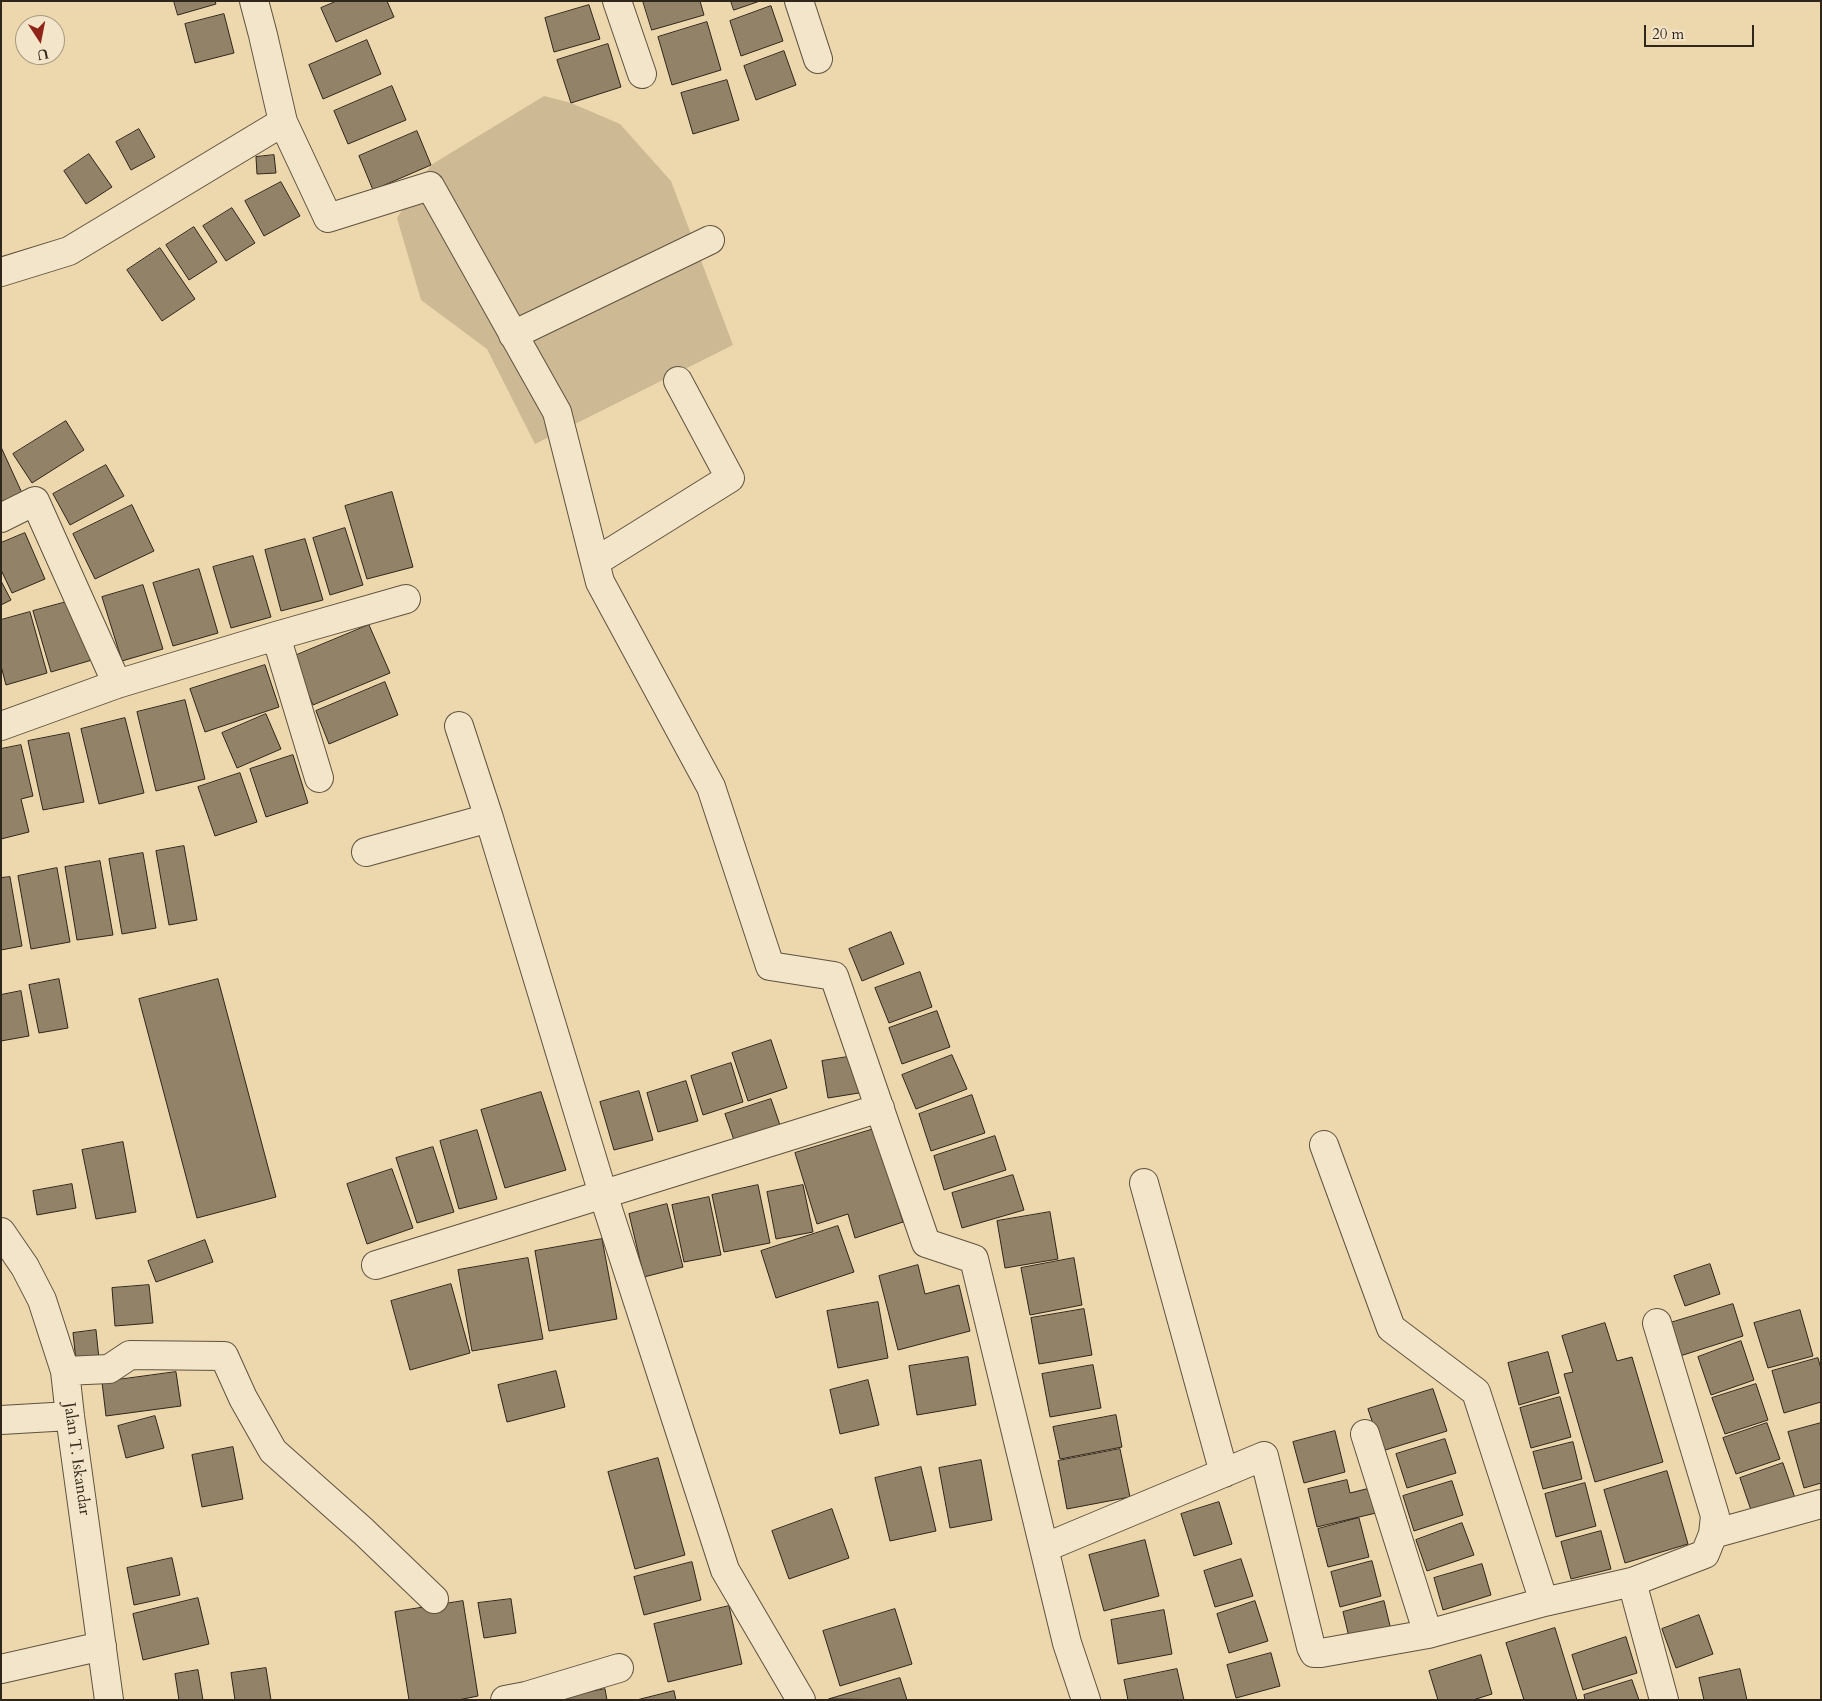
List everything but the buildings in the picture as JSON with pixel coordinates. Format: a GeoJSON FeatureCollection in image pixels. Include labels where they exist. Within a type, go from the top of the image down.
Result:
{"type":"FeatureCollection","features":[{"type":"Feature","properties":{"kind":"street"},"geometry":{"type":"LineString","coordinates":[[254,1],[283,122],[328,218],[430,186],[557,412],[600,582],[711,787],[770,966],[834,976],[926,1243],[974,1259],[1067,1643],[1086,1700]]}},
{"type":"Feature","properties":{"kind":"street"},"geometry":{"type":"LineString","coordinates":[[616,1],[642,74]]}},
{"type":"Feature","properties":{"kind":"street"},"geometry":{"type":"LineString","coordinates":[[798,1],[818,59]]}},
{"type":"Feature","properties":{"kind":"street"},"geometry":{"type":"LineString","coordinates":[[1,272],[69,251],[283,122]]}},
{"type":"Feature","properties":{"kind":"street"},"geometry":{"type":"LineString","coordinates":[[513,335],[710,240]]}},
{"type":"Feature","properties":{"kind":"street"},"geometry":{"type":"LineString","coordinates":[[595,562],[730,478],[678,381]]}},
{"type":"Feature","properties":{"kind":"street"},"geometry":{"type":"LineString","coordinates":[[1,518],[35,501],[117,684]]}},
{"type":"Feature","properties":{"kind":"street"},"geometry":{"type":"LineString","coordinates":[[1,726],[117,684],[406,599]]}},
{"type":"Feature","properties":{"kind":"street"},"geometry":{"type":"LineString","coordinates":[[276,636],[319,778]]}},
{"type":"Feature","properties":{"kind":"street"},"geometry":{"type":"LineString","coordinates":[[460,726],[603,1194],[726,1570],[801,1700]]}},
{"type":"Feature","properties":{"kind":"street"},"geometry":{"type":"LineString","coordinates":[[366,852],[489,818]]}},
{"type":"Feature","properties":{"kind":"street"},"geometry":{"type":"LineString","coordinates":[[376,1265],[880,1108]]}},
{"type":"Feature","properties":{"kind":"street"},"geometry":{"type":"LineString","coordinates":[[1324,1146],[1391,1328],[1476,1392],[1544,1602]]}},
{"type":"Feature","properties":{"kind":"street"},"geometry":{"type":"LineString","coordinates":[[1144,1183],[1224,1473]]}},
{"type":"Feature","properties":{"kind":"street","name":"Jalan T. Iskandar"},"geometry":{"type":"LineString","coordinates":[[1,1232],[25,1267],[42,1300],[65,1371],[109,1700]]}},
{"type":"Feature","properties":{"kind":"street"},"geometry":{"type":"LineString","coordinates":[[1044,1548],[1264,1456],[1314,1653],[1428,1634],[1544,1602],[1632,1582],[1705,1554],[1713,1534],[1715,1516],[1657,1323]]}},
{"type":"Feature","properties":{"kind":"street"},"geometry":{"type":"LineString","coordinates":[[65,1371],[109,1369],[130,1355],[224,1356],[243,1398],[273,1451],[363,1530],[434,1599]]}},
{"type":"Feature","properties":{"kind":"street"},"geometry":{"type":"LineString","coordinates":[[1,1420],[70,1416]]}},
{"type":"Feature","properties":{"kind":"street"},"geometry":{"type":"LineString","coordinates":[[1365,1434],[1428,1634]]}},
{"type":"Feature","properties":{"kind":"street"},"geometry":{"type":"LineString","coordinates":[[1713,1534],[1821,1504]]}},
{"type":"Feature","properties":{"kind":"street"},"geometry":{"type":"LineString","coordinates":[[1632,1582],[1664,1700]]}},
{"type":"Feature","properties":{"kind":"street"},"geometry":{"type":"LineString","coordinates":[[1,1669],[102,1646]]}},
{"type":"Feature","properties":{"kind":"street"},"geometry":{"type":"LineString","coordinates":[[504,1700],[526,1696],[619,1668]]}},
{"type":"Feature","properties":{"kind":"shaded area"},"geometry":{"type":"Polygon","coordinates":[[[544,96],[571,103],[620,124],[671,181],[733,345],[535,444],[487,349],[421,300],[397,218],[431,165],[544,96]]]}}]}
